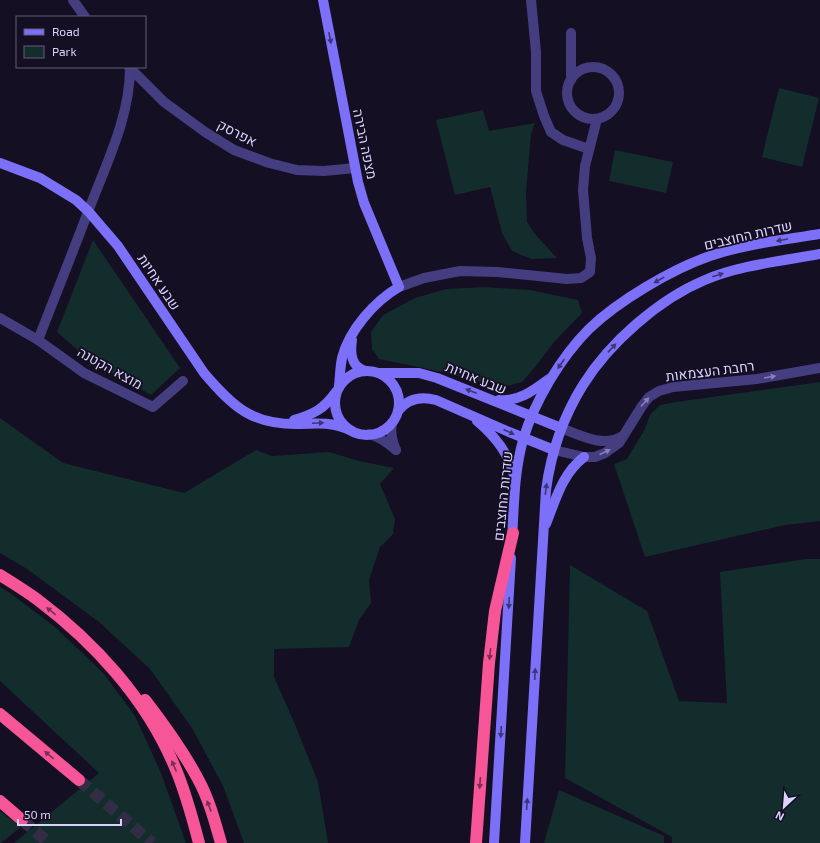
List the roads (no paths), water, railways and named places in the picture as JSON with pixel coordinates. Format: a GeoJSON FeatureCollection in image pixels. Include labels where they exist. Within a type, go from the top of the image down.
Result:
{"type":"FeatureCollection","features":[{"type":"Feature","properties":{"kind":"highway"},"geometry":{"type":"LineString","coordinates":[[476,843],[488,663],[495,611],[512,533]]}},
{"type":"Feature","properties":{"kind":"highway"},"geometry":{"type":"LineString","coordinates":[[0,575],[38,600],[98,651],[134,686],[169,731],[199,781],[215,820],[221,843]]}},
{"type":"Feature","properties":{"kind":"highway"},"geometry":{"type":"LineString","coordinates":[[81,636],[103,658],[130,691],[154,726],[174,764],[189,804],[199,843]]}},
{"type":"Feature","properties":{"kind":"highway"},"geometry":{"type":"LineString","coordinates":[[0,714],[79,780]]}},
{"type":"Feature","properties":{"kind":"highway"},"geometry":{"type":"LineString","coordinates":[[0,801],[22,820]]}},
{"type":"Feature","properties":{"kind":"main road","name":"מצפה הבירה"},"geometry":{"type":"LineString","coordinates":[[322,0],[355,168],[364,203],[399,287]]}},
{"type":"Feature","properties":{"kind":"main road","name":"שבע אחיות"},"geometry":{"type":"LineString","coordinates":[[0,163],[40,178],[76,200],[88,211],[118,246],[204,373],[220,392],[237,407],[253,417],[263,420],[285,423],[327,423],[342,426],[350,430]]}},
{"type":"Feature","properties":{"kind":"main road","name":"שדרות החוצבים"},"geometry":{"type":"LineString","coordinates":[[494,843],[516,482],[519,457],[524,438],[539,400],[552,377],[579,340],[599,321],[637,294],[674,272],[698,260],[725,252],[820,234]]}},
{"type":"Feature","properties":{"kind":"main road"},"geometry":{"type":"LineString","coordinates":[[525,843],[542,533],[546,490],[549,468],[561,428],[579,390],[598,364],[627,333],[658,306],[684,290],[718,275],[820,254]]}},
{"type":"Feature","properties":{"kind":"main road"},"geometry":{"type":"LineString","coordinates":[[399,287],[376,303],[356,329],[345,349],[342,358],[335,400],[335,409],[343,425],[357,433],[370,434],[382,431],[392,423],[398,411],[404,404],[415,398],[422,397],[436,400],[554,450]]}},
{"type":"Feature","properties":{"kind":"main road"},"geometry":{"type":"LineString","coordinates":[[356,329],[350,352],[353,361],[360,369],[384,376],[395,388],[398,395],[398,411]]}},
{"type":"Feature","properties":{"kind":"main road","name":"שבע אחיות"},"geometry":{"type":"LineString","coordinates":[[371,372],[389,374],[419,373],[437,378],[561,428]]}},
{"type":"Feature","properties":{"kind":"main road"},"geometry":{"type":"LineString","coordinates":[[338,389],[346,378],[356,373],[371,372]]}},
{"type":"Feature","properties":{"kind":"main road"},"geometry":{"type":"LineString","coordinates":[[494,400],[505,401],[523,396],[552,377]]}},
{"type":"Feature","properties":{"kind":"main road","name":"שבע אחיות"},"geometry":{"type":"LineString","coordinates":[[285,423],[313,414],[330,400],[338,389]]}},
{"type":"Feature","properties":{"kind":"main road"},"geometry":{"type":"LineString","coordinates":[[470,414],[503,448],[512,468],[516,482]]}},
{"type":"Feature","properties":{"kind":"main road"},"geometry":{"type":"LineString","coordinates":[[542,533],[561,486],[568,474],[584,457]]}},
{"type":"Feature","properties":{"kind":"street"},"geometry":{"type":"LineString","coordinates":[[73,0],[84,16]]}},
{"type":"Feature","properties":{"kind":"street"},"geometry":{"type":"LineString","coordinates":[[531,0],[536,52],[536,90],[544,116],[552,132],[563,140],[589,149]]}},
{"type":"Feature","properties":{"kind":"street"},"geometry":{"type":"LineString","coordinates":[[571,33],[571,80]]}},
{"type":"Feature","properties":{"kind":"street"},"geometry":{"type":"LineString","coordinates":[[591,67],[600,68],[609,72],[615,78],[619,86],[620,95],[618,104],[609,114],[597,119],[579,115],[570,106],[568,97],[567,88],[576,73],[582,69],[591,67]]}},
{"type":"Feature","properties":{"kind":"street"},"geometry":{"type":"LineString","coordinates":[[38,340],[113,147],[126,107],[130,85],[130,68]]}},
{"type":"Feature","properties":{"kind":"street","name":"אפרסק"},"geometry":{"type":"LineString","coordinates":[[131,68],[164,102],[205,132],[234,150],[270,163],[298,170],[324,171],[355,168]]}},
{"type":"Feature","properties":{"kind":"street"},"geometry":{"type":"LineString","coordinates":[[399,287],[424,278],[460,270],[497,272],[567,280],[581,278],[590,272],[591,258],[587,238],[583,190],[585,166],[597,119]]}},
{"type":"Feature","properties":{"kind":"street","name":"מוצא הקטנה"},"geometry":{"type":"LineString","coordinates":[[0,318],[38,340],[84,373],[153,407],[183,381]]}},
{"type":"Feature","properties":{"kind":"street","name":"רחבת העצמאות"},"geometry":{"type":"LineString","coordinates":[[554,450],[584,457],[595,457],[605,453],[619,443],[642,406],[649,397],[659,391],[673,387],[757,379],[820,368]]}},
{"type":"Feature","properties":{"kind":"street"},"geometry":{"type":"LineString","coordinates":[[370,434],[381,438],[396,450],[391,434],[392,423]]}},
{"type":"Feature","properties":{"kind":"street"},"geometry":{"type":"LineString","coordinates":[[561,428],[587,438],[606,441],[617,439],[625,435]]}},
{"type":"Feature","properties":{"kind":"tunnel"},"geometry":{"type":"LineString","coordinates":[[79,780],[152,843]]}},
{"type":"Feature","properties":{"kind":"tunnel"},"geometry":{"type":"LineString","coordinates":[[22,820],[49,843]]}}]}
